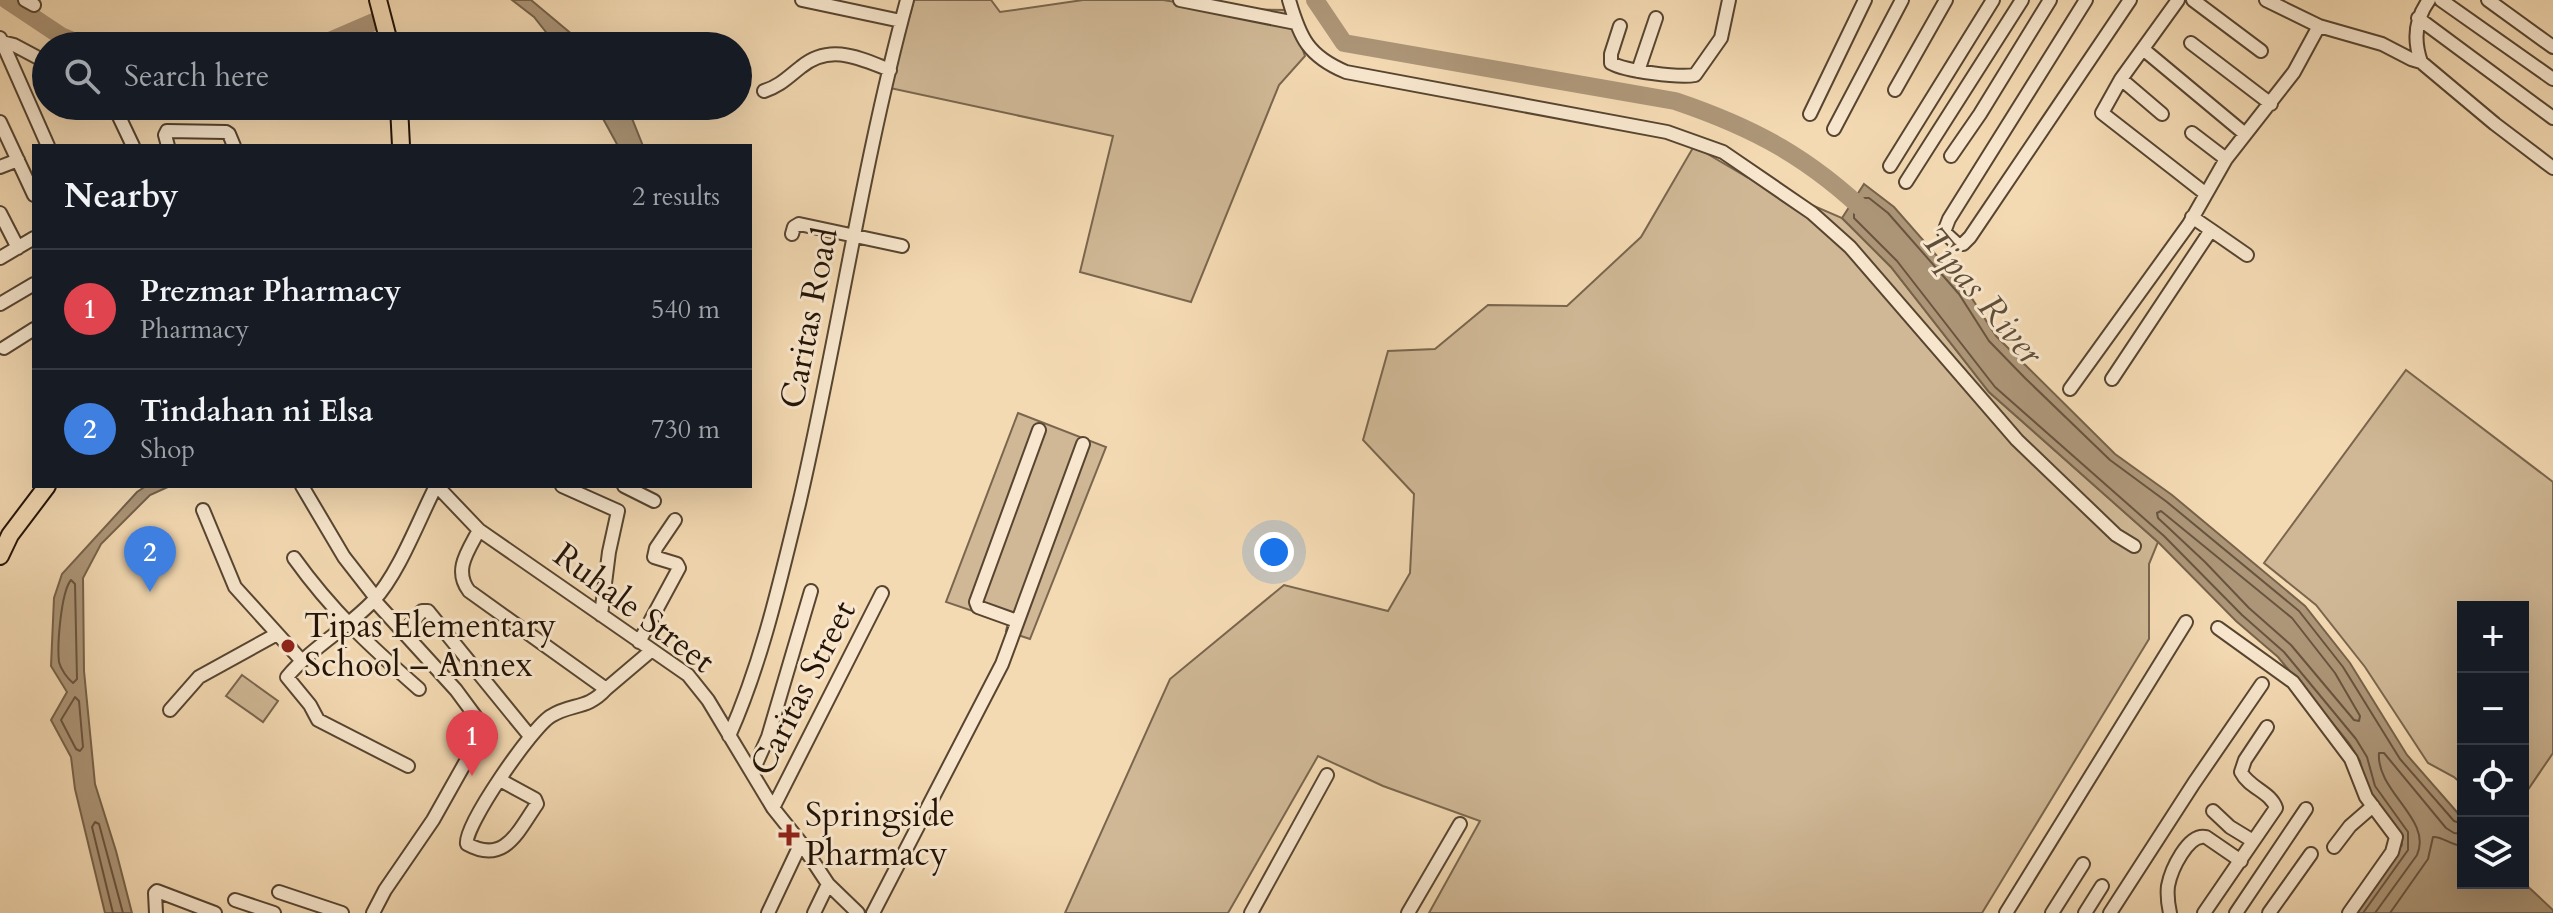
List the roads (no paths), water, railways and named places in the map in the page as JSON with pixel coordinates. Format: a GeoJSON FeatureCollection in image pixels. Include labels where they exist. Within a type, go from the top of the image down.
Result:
{"type":"FeatureCollection","features":[{"type":"Feature","properties":{"kind":"main road"},"geometry":{"type":"LineString","coordinates":[[378,0],[386,32]]}},
{"type":"Feature","properties":{"kind":"main road"},"geometry":{"type":"LineString","coordinates":[[400,120],[401,144]]}},
{"type":"Feature","properties":{"kind":"main road"},"geometry":{"type":"LineString","coordinates":[[0,556],[10,535],[45,488]]}},
{"type":"Feature","properties":{"kind":"street"},"geometry":{"type":"LineString","coordinates":[[802,0],[901,21]]}},
{"type":"Feature","properties":{"kind":"street","name":"Caritas Road"},"geometry":{"type":"LineString","coordinates":[[729,736],[760,649],[785,561],[823,402],[854,234],[907,0]]}},
{"type":"Feature","properties":{"kind":"street"},"geometry":{"type":"LineString","coordinates":[[1180,0],[1296,23]]}},
{"type":"Feature","properties":{"kind":"street"},"geometry":{"type":"LineString","coordinates":[[1289,0],[1303,40],[1315,55],[1346,72],[1667,132],[1723,152],[1812,213],[1850,247],[2017,440],[2116,535],[2134,546]]}},
{"type":"Feature","properties":{"kind":"street"},"geometry":{"type":"LineString","coordinates":[[1620,26],[1611,63],[1638,71],[1695,75],[1721,38],[1729,0]]}},
{"type":"Feature","properties":{"kind":"street"},"geometry":{"type":"LineString","coordinates":[[1810,114],[1865,0]]}},
{"type":"Feature","properties":{"kind":"street"},"geometry":{"type":"LineString","coordinates":[[1834,129],[1902,0]]}},
{"type":"Feature","properties":{"kind":"street"},"geometry":{"type":"LineString","coordinates":[[1895,90],[1946,0]]}},
{"type":"Feature","properties":{"kind":"street"},"geometry":{"type":"LineString","coordinates":[[1890,166],[1993,0]]}},
{"type":"Feature","properties":{"kind":"street"},"geometry":{"type":"LineString","coordinates":[[1906,182],[2022,0]]}},
{"type":"Feature","properties":{"kind":"street"},"geometry":{"type":"LineString","coordinates":[[1951,156],[2050,0]]}},
{"type":"Feature","properties":{"kind":"street"},"geometry":{"type":"LineString","coordinates":[[2086,0],[1949,219],[1944,232],[1957,244],[1963,244],[1970,237],[2130,0]]}},
{"type":"Feature","properties":{"kind":"street"},"geometry":{"type":"LineString","coordinates":[[2178,0],[2121,79],[2102,113],[2206,194]]}},
{"type":"Feature","properties":{"kind":"street"},"geometry":{"type":"LineString","coordinates":[[2193,0],[2261,51]]}},
{"type":"Feature","properties":{"kind":"street"},"geometry":{"type":"LineString","coordinates":[[2266,0],[2319,26],[2382,44],[2421,62],[2553,168]]}},
{"type":"Feature","properties":{"kind":"street"},"geometry":{"type":"LineString","coordinates":[[2421,62],[2417,51],[2418,18],[2429,0]]}},
{"type":"Feature","properties":{"kind":"street"},"geometry":{"type":"LineString","coordinates":[[2441,0],[2553,79]]}},
{"type":"Feature","properties":{"kind":"street"},"geometry":{"type":"LineString","coordinates":[[2488,0],[2553,47]]}},
{"type":"Feature","properties":{"kind":"street"},"geometry":{"type":"LineString","coordinates":[[1638,71],[1656,18]]}},
{"type":"Feature","properties":{"kind":"street"},"geometry":{"type":"LineString","coordinates":[[2418,18],[2553,118]]}},
{"type":"Feature","properties":{"kind":"street"},"geometry":{"type":"LineString","coordinates":[[2070,389],[2168,255],[2226,159],[2294,72],[2319,26]]}},
{"type":"Feature","properties":{"kind":"street"},"geometry":{"type":"LineString","coordinates":[[1,40],[32,55]]}},
{"type":"Feature","properties":{"kind":"street"},"geometry":{"type":"LineString","coordinates":[[1,40],[32,110]]}},
{"type":"Feature","properties":{"kind":"street"},"geometry":{"type":"LineString","coordinates":[[2191,43],[2271,104]]}},
{"type":"Feature","properties":{"kind":"street"},"geometry":{"type":"LineString","coordinates":[[2143,49],[2245,134]]}},
{"type":"Feature","properties":{"kind":"street"},"geometry":{"type":"LineString","coordinates":[[764,91],[780,86],[809,60],[826,54],[845,53],[890,70]]}},
{"type":"Feature","properties":{"kind":"street"},"geometry":{"type":"LineString","coordinates":[[2121,79],[2162,114]]}},
{"type":"Feature","properties":{"kind":"street"},"geometry":{"type":"LineString","coordinates":[[36,120],[47,144]]}},
{"type":"Feature","properties":{"kind":"street"},"geometry":{"type":"LineString","coordinates":[[121,120],[132,144]]}},
{"type":"Feature","properties":{"kind":"street"},"geometry":{"type":"LineString","coordinates":[[0,122],[32,191]]}},
{"type":"Feature","properties":{"kind":"street"},"geometry":{"type":"LineString","coordinates":[[167,144],[167,131],[226,132],[233,144]]}},
{"type":"Feature","properties":{"kind":"street"},"geometry":{"type":"LineString","coordinates":[[2192,133],[2226,159]]}},
{"type":"Feature","properties":{"kind":"street"},"geometry":{"type":"LineString","coordinates":[[0,167],[18,160]]}},
{"type":"Feature","properties":{"kind":"street"},"geometry":{"type":"LineString","coordinates":[[1,216],[18,248]]}},
{"type":"Feature","properties":{"kind":"street"},"geometry":{"type":"LineString","coordinates":[[2192,217],[2247,255]]}},
{"type":"Feature","properties":{"kind":"street"},"geometry":{"type":"LineString","coordinates":[[792,234],[799,224],[902,246]]}},
{"type":"Feature","properties":{"kind":"street"},"geometry":{"type":"LineString","coordinates":[[2112,379],[2211,230]]}},
{"type":"Feature","properties":{"kind":"street"},"geometry":{"type":"LineString","coordinates":[[0,258],[32,239]]}},
{"type":"Feature","properties":{"kind":"street"},"geometry":{"type":"LineString","coordinates":[[0,304],[32,288]]}},
{"type":"Feature","properties":{"kind":"street"},"geometry":{"type":"LineString","coordinates":[[4,348],[32,330]]}},
{"type":"Feature","properties":{"kind":"street"},"geometry":{"type":"LineString","coordinates":[[1017,621],[978,607],[976,602],[1039,430]]}},
{"type":"Feature","properties":{"kind":"street"},"geometry":{"type":"LineString","coordinates":[[873,913],[1002,664],[1083,444]]}},
{"type":"Feature","properties":{"kind":"street"},"geometry":{"type":"LineString","coordinates":[[303,488],[344,557],[375,599],[456,690],[488,732],[490,740],[465,763],[433,820],[373,913]]}},
{"type":"Feature","properties":{"kind":"street"},"geometry":{"type":"LineString","coordinates":[[408,766],[316,718],[312,708],[287,677],[375,599],[391,576],[436,488]]}},
{"type":"Feature","properties":{"kind":"street","name":"Ruhale Street"},"geometry":{"type":"LineString","coordinates":[[439,488],[479,530],[688,675],[700,687],[773,808],[828,884],[858,913]]}},
{"type":"Feature","properties":{"kind":"street"},"geometry":{"type":"LineString","coordinates":[[566,488],[618,511],[601,615]]}},
{"type":"Feature","properties":{"kind":"street"},"geometry":{"type":"LineString","coordinates":[[628,488],[654,501]]}},
{"type":"Feature","properties":{"kind":"street"},"geometry":{"type":"LineString","coordinates":[[203,510],[235,587],[302,661]]}},
{"type":"Feature","properties":{"kind":"street"},"geometry":{"type":"LineString","coordinates":[[639,642],[679,568],[677,564],[654,557],[656,548],[675,520]]}},
{"type":"Feature","properties":{"kind":"street"},"geometry":{"type":"LineString","coordinates":[[479,530],[461,570],[462,581],[469,591],[606,689]]}},
{"type":"Feature","properties":{"kind":"street"},"geometry":{"type":"LineString","coordinates":[[294,558],[347,623],[419,689]]}},
{"type":"Feature","properties":{"kind":"street"},"geometry":{"type":"LineString","coordinates":[[750,770],[768,737],[811,591]]}},
{"type":"Feature","properties":{"kind":"street","name":"Caritas Street"},"geometry":{"type":"LineString","coordinates":[[773,808],[882,593]]}},
{"type":"Feature","properties":{"kind":"street"},"geometry":{"type":"LineString","coordinates":[[404,632],[422,611],[428,611],[529,735]]}},
{"type":"Feature","properties":{"kind":"street"},"geometry":{"type":"LineString","coordinates":[[2006,913],[2186,622]]}},
{"type":"Feature","properties":{"kind":"street"},"geometry":{"type":"LineString","coordinates":[[2218,628],[2293,682],[2351,759],[2366,797],[2393,832],[2395,845],[2349,913]]}},
{"type":"Feature","properties":{"kind":"street"},"geometry":{"type":"LineString","coordinates":[[170,710],[199,677],[277,634]]}},
{"type":"Feature","properties":{"kind":"street"},"geometry":{"type":"LineString","coordinates":[[500,780],[535,799],[537,804],[504,848],[492,851],[472,847],[467,844],[466,835],[500,780],[529,735],[551,716],[591,703],[652,650]]}},
{"type":"Feature","properties":{"kind":"street"},"geometry":{"type":"LineString","coordinates":[[2110,913],[2262,684]]}},
{"type":"Feature","properties":{"kind":"street"},"geometry":{"type":"LineString","coordinates":[[2204,913],[2276,808],[2243,777],[2241,767],[2267,727]]}},
{"type":"Feature","properties":{"kind":"street"},"geometry":{"type":"LineString","coordinates":[[1251,913],[1327,775]]}},
{"type":"Feature","properties":{"kind":"street"},"geometry":{"type":"LineString","coordinates":[[2334,847],[2350,826],[2373,806]]}},
{"type":"Feature","properties":{"kind":"street"},"geometry":{"type":"LineString","coordinates":[[2236,913],[2306,809]]}},
{"type":"Feature","properties":{"kind":"street"},"geometry":{"type":"LineString","coordinates":[[2213,811],[2230,827],[2253,841]]}},
{"type":"Feature","properties":{"kind":"street"},"geometry":{"type":"LineString","coordinates":[[1408,913],[1460,824]]}},
{"type":"Feature","properties":{"kind":"street"},"geometry":{"type":"LineString","coordinates":[[2170,913],[2167,896],[2170,879],[2192,838],[2200,835],[2206,837],[2241,861]]}},
{"type":"Feature","properties":{"kind":"street"},"geometry":{"type":"LineString","coordinates":[[768,913],[801,843]]}},
{"type":"Feature","properties":{"kind":"street"},"geometry":{"type":"LineString","coordinates":[[2269,913],[2311,854]]}},
{"type":"Feature","properties":{"kind":"street"},"geometry":{"type":"LineString","coordinates":[[2052,913],[2083,864]]}},
{"type":"Feature","properties":{"kind":"street"},"geometry":{"type":"LineString","coordinates":[[814,913],[828,884]]}},
{"type":"Feature","properties":{"kind":"street"},"geometry":{"type":"LineString","coordinates":[[2085,913],[2102,886]]}},
{"type":"Feature","properties":{"kind":"street"},"geometry":{"type":"LineString","coordinates":[[156,913],[157,891],[215,913]]}},
{"type":"Feature","properties":{"kind":"street"},"geometry":{"type":"LineString","coordinates":[[279,892],[342,913]]}},
{"type":"Feature","properties":{"kind":"street"},"geometry":{"type":"LineString","coordinates":[[235,900],[274,913]]}},
{"type":"Feature","properties":{"kind":"water"},"geometry":{"type":"Polygon","coordinates":[[[512,0],[531,0],[569,32],[546,32],[534,17],[512,0]]]}},
{"type":"Feature","properties":{"kind":"water"},"geometry":{"type":"Polygon","coordinates":[[[604,120],[633,120],[642,144],[617,144],[604,120]]]}},
{"type":"Feature","properties":{"kind":"water"},"geometry":{"type":"Polygon","coordinates":[[[1864,184],[1894,207],[1966,289],[1996,336],[2115,454],[2172,495],[2305,606],[2350,663],[2407,755],[2457,812],[2457,889],[2529,888],[2553,913],[2353,913],[2402,845],[2401,835],[2367,789],[2360,761],[2349,743],[2278,657],[2236,621],[2158,542],[1989,392],[1891,267],[1842,218],[1864,184]]]}},
{"type":"Feature","properties":{"kind":"water"},"geometry":{"type":"Polygon","coordinates":[[[143,488],[166,488],[150,495],[101,544],[83,578],[84,671],[95,784],[132,913],[105,913],[75,789],[71,757],[51,720],[67,692],[51,666],[54,598],[62,574],[143,488]]]}},
{"type":"Feature","properties":{"kind":"waterway"},"geometry":{"type":"LineString","coordinates":[[7,0],[55,32]]}},
{"type":"Feature","properties":{"kind":"waterway","name":"Tipas River"},"geometry":{"type":"LineString","coordinates":[[1315,0],[1344,43],[1675,101],[1704,111],[1756,134],[1803,161],[1871,217]]}},
{"type":"Feature","properties":{"kind":"waterway"},"geometry":{"type":"LineString","coordinates":[[350,32],[383,18]]}},
{"type":"Feature","properties":{"kind":"place","name":"Tindahan ni Elsa"},"geometry":{"type":"Point","coordinates":[150,592]}},
{"type":"Feature","properties":{"kind":"place","name":"Tipas Elementary School – Annex"},"geometry":{"type":"Point","coordinates":[288,646]}},
{"type":"Feature","properties":{"kind":"place","name":"Prezmar Pharmacy"},"geometry":{"type":"Point","coordinates":[472,776]}},
{"type":"Feature","properties":{"kind":"place","name":"Springside Pharmacy"},"geometry":{"type":"Point","coordinates":[789,835]}}]}
